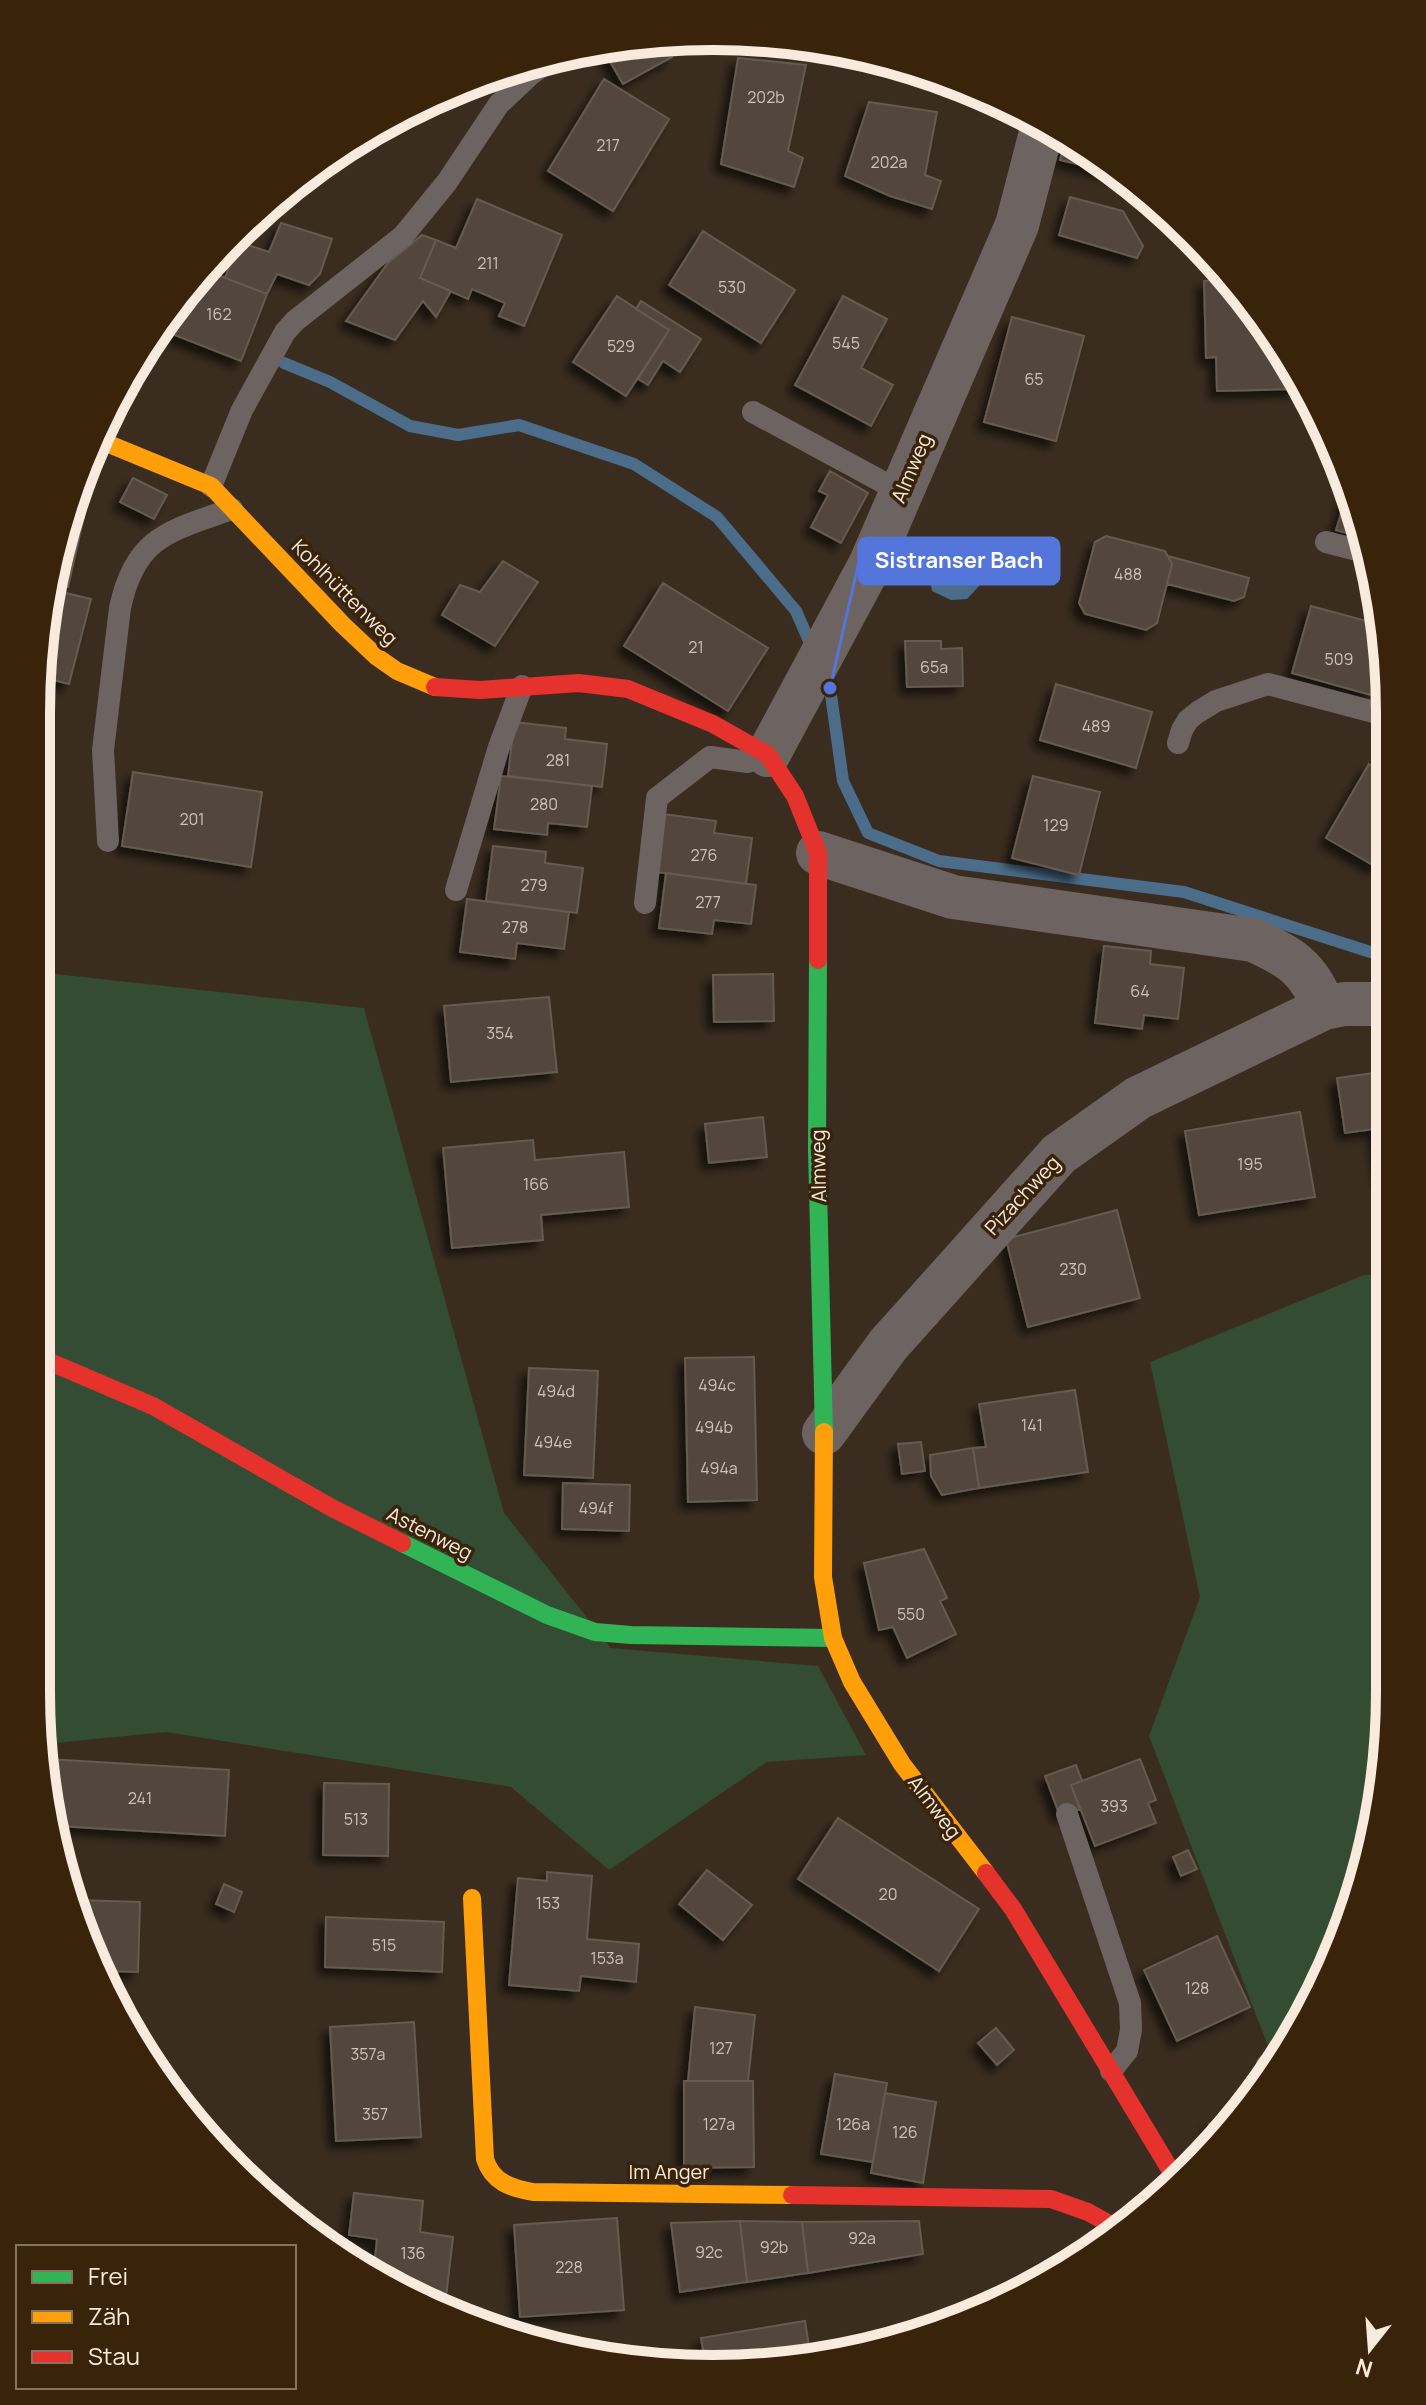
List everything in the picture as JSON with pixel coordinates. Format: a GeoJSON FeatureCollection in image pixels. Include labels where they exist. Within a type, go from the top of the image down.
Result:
{"type":"FeatureCollection","features":[{"type":"Feature","properties":{"kind":"street","name":"Almweg"},"geometry":{"type":"LineString","coordinates":[[1040,137],[1017,225],[870,565],[768,755],[795,796],[818,853],[817,1149],[824,1433],[823,1577],[833,1638],[852,1682],[902,1764],[1013,1909],[1171,2171]]}},
{"type":"Feature","properties":{"kind":"street","name":"Kohlhüttenweg"},"geometry":{"type":"LineString","coordinates":[[107,443],[211,486],[343,625],[397,671],[435,687],[480,690],[579,683],[628,689],[713,724],[768,755]]}},
{"type":"Feature","properties":{"kind":"street"},"geometry":{"type":"LineString","coordinates":[[818,853],[953,897],[1253,940],[1297,964],[1316,986],[1324,1008]]}},
{"type":"Feature","properties":{"kind":"street","name":"Pizachweg"},"geometry":{"type":"LineString","coordinates":[[824,1433],[888,1345],[1059,1154],[1138,1098],[1324,1008],[1344,1004],[1376,1004]]}},
{"type":"Feature","properties":{"kind":"street","name":"Astenweg"},"geometry":{"type":"LineString","coordinates":[[50,1362],[153,1406],[332,1508],[559,1620],[595,1632],[631,1635],[833,1638]]}},
{"type":"Feature","properties":{"kind":"street","name":"Im Anger"},"geometry":{"type":"LineString","coordinates":[[472,1898],[485,2159],[487,2170],[495,2179],[510,2187],[533,2192],[1051,2199],[1088,2212],[1109,2224]]}},
{"type":"Feature","properties":{"kind":"lane"},"geometry":{"type":"LineString","coordinates":[[211,486],[242,410],[285,332],[307,311],[403,236],[447,182],[499,104],[530,76]]}},
{"type":"Feature","properties":{"kind":"lane"},"geometry":{"type":"LineString","coordinates":[[753,412],[901,492]]}},
{"type":"Feature","properties":{"kind":"lane"},"geometry":{"type":"LineString","coordinates":[[108,841],[103,750],[124,587],[144,550],[184,526],[232,509]]}},
{"type":"Feature","properties":{"kind":"lane"},"geometry":{"type":"LineString","coordinates":[[1326,542],[1355,549]]}},
{"type":"Feature","properties":{"kind":"lane"},"geometry":{"type":"LineString","coordinates":[[1178,743],[1188,720],[1198,712],[1216,701],[1268,684],[1376,713]]}},
{"type":"Feature","properties":{"kind":"lane"},"geometry":{"type":"LineString","coordinates":[[456,890],[499,747],[522,686]]}},
{"type":"Feature","properties":{"kind":"lane"},"geometry":{"type":"LineString","coordinates":[[645,903],[657,798],[710,757],[748,762],[768,755]]}},
{"type":"Feature","properties":{"kind":"lane"},"geometry":{"type":"LineString","coordinates":[[1067,1814],[1130,2003],[1131,2030],[1127,2051],[1111,2071]]}},
{"type":"Feature","properties":{"kind":"green space"},"geometry":{"type":"Polygon","coordinates":[[[50,973],[364,1008],[504,1513],[611,1648],[818,1666],[866,1755],[767,1762],[609,1870],[511,1787],[166,1732],[52,1743],[50,973]]]}},
{"type":"Feature","properties":{"kind":"green space"},"geometry":{"type":"Polygon","coordinates":[[[1364,1275],[1376,1275],[1376,1692],[1370,1779],[1353,1864],[1326,1946],[1308,1985],[1270,2051],[1149,1736],[1200,1597],[1150,1362],[1364,1275]]]}},
{"type":"Feature","properties":{"kind":"water"},"geometry":{"type":"Polygon","coordinates":[[[956,538],[980,547],[987,563],[979,586],[967,599],[951,600],[932,591],[931,573],[937,555],[956,538]]]}},
{"type":"Feature","properties":{"kind":"building"},"geometry":{"type":"Polygon","coordinates":[[[669,51],[672,57],[623,84],[608,59],[669,51]]]}},
{"type":"Feature","properties":{"kind":"building"},"geometry":{"type":"Polygon","coordinates":[[[738,58],[806,65],[788,151],[803,158],[794,187],[721,164],[738,58]]]}},
{"type":"Feature","properties":{"kind":"building"},"geometry":{"type":"Polygon","coordinates":[[[604,79],[669,119],[613,211],[548,171],[604,79]]]}},
{"type":"Feature","properties":{"kind":"building"},"geometry":{"type":"Polygon","coordinates":[[[869,102],[937,112],[925,175],[941,181],[932,209],[890,196],[845,176],[869,102]]]}},
{"type":"Feature","properties":{"kind":"building"},"geometry":{"type":"Polygon","coordinates":[[[1063,151],[1087,166],[1060,160],[1063,151]]]}},
{"type":"Feature","properties":{"kind":"building"},"geometry":{"type":"Polygon","coordinates":[[[1070,197],[1123,211],[1143,246],[1137,258],[1059,235],[1070,197]]]}},
{"type":"Feature","properties":{"kind":"building"},"geometry":{"type":"Polygon","coordinates":[[[477,199],[562,235],[524,326],[499,316],[505,303],[472,289],[468,299],[420,278],[436,240],[456,248],[477,199]]]}},
{"type":"Feature","properties":{"kind":"building"},"geometry":{"type":"Polygon","coordinates":[[[281,223],[332,239],[320,274],[309,285],[277,274],[267,294],[225,278],[234,255],[244,244],[269,252],[281,223]]]}},
{"type":"Feature","properties":{"kind":"building"},"geometry":{"type":"Polygon","coordinates":[[[703,231],[795,290],[761,343],[669,285],[703,231]]]}},
{"type":"Feature","properties":{"kind":"building"},"geometry":{"type":"Polygon","coordinates":[[[422,235],[436,240],[420,278],[451,291],[436,317],[423,301],[395,340],[346,321],[388,263],[422,235]]]}},
{"type":"Feature","properties":{"kind":"building"},"geometry":{"type":"Polygon","coordinates":[[[216,274],[267,294],[241,361],[172,334],[187,309],[216,274]]]}},
{"type":"Feature","properties":{"kind":"building"},"geometry":{"type":"Polygon","coordinates":[[[1204,281],[1215,281],[1239,309],[1291,389],[1217,391],[1216,357],[1206,358],[1204,281]]]}},
{"type":"Feature","properties":{"kind":"building"},"geometry":{"type":"Polygon","coordinates":[[[617,296],[669,330],[626,396],[573,362],[617,296]]]}},
{"type":"Feature","properties":{"kind":"building"},"geometry":{"type":"Polygon","coordinates":[[[843,296],[887,319],[861,368],[893,385],[871,426],[795,385],[843,296]]]}},
{"type":"Feature","properties":{"kind":"building"},"geometry":{"type":"Polygon","coordinates":[[[641,301],[701,339],[680,372],[663,361],[648,385],[638,379],[669,330],[636,309],[641,301]]]}},
{"type":"Feature","properties":{"kind":"building"},"geometry":{"type":"Polygon","coordinates":[[[1012,317],[1084,336],[1056,441],[984,422],[1012,317]]]}},
{"type":"Feature","properties":{"kind":"building"},"geometry":{"type":"Polygon","coordinates":[[[830,471],[868,493],[841,543],[811,527],[828,495],[819,491],[830,471]]]}},
{"type":"Feature","properties":{"kind":"building"},"geometry":{"type":"Polygon","coordinates":[[[133,478],[167,495],[154,519],[120,502],[133,478]]]}},
{"type":"Feature","properties":{"kind":"building"},"geometry":{"type":"Polygon","coordinates":[[[92,481],[92,481],[68,587],[63,584],[92,481]]]}},
{"type":"Feature","properties":{"kind":"building"},"geometry":{"type":"Polygon","coordinates":[[[1343,507],[1351,534],[1336,530],[1343,507]]]}},
{"type":"Feature","properties":{"kind":"building"},"geometry":{"type":"Polygon","coordinates":[[[1106,536],[1165,551],[1172,564],[1157,623],[1146,630],[1085,614],[1079,603],[1095,542],[1106,536]]]}},
{"type":"Feature","properties":{"kind":"building"},"geometry":{"type":"Polygon","coordinates":[[[1168,556],[1249,578],[1244,597],[1234,601],[1167,584],[1172,564],[1168,556]]]}},
{"type":"Feature","properties":{"kind":"building"},"geometry":{"type":"Polygon","coordinates":[[[503,561],[538,582],[495,646],[442,615],[460,585],[480,592],[503,561]]]}},
{"type":"Feature","properties":{"kind":"building"},"geometry":{"type":"Polygon","coordinates":[[[663,583],[768,648],[728,711],[624,646],[663,583]]]}},
{"type":"Feature","properties":{"kind":"building"},"geometry":{"type":"Polygon","coordinates":[[[62,592],[91,599],[69,684],[51,679],[62,592]]]}},
{"type":"Feature","properties":{"kind":"building"},"geometry":{"type":"Polygon","coordinates":[[[1311,606],[1369,622],[1375,680],[1371,695],[1292,673],[1311,606]]]}},
{"type":"Feature","properties":{"kind":"building"},"geometry":{"type":"Polygon","coordinates":[[[905,641],[941,641],[941,649],[962,648],[963,686],[907,687],[905,641]]]}},
{"type":"Feature","properties":{"kind":"building"},"geometry":{"type":"Polygon","coordinates":[[[1056,684],[1152,712],[1136,768],[1040,740],[1056,684]]]}},
{"type":"Feature","properties":{"kind":"building"},"geometry":{"type":"Polygon","coordinates":[[[514,722],[566,728],[565,739],[607,744],[602,787],[508,776],[514,722]]]}},
{"type":"Feature","properties":{"kind":"building"},"geometry":{"type":"Polygon","coordinates":[[[1369,764],[1376,768],[1376,867],[1326,838],[1369,764]]]}},
{"type":"Feature","properties":{"kind":"building"},"geometry":{"type":"Polygon","coordinates":[[[133,772],[262,792],[251,867],[122,846],[133,772]]]}},
{"type":"Feature","properties":{"kind":"building"},"geometry":{"type":"Polygon","coordinates":[[[501,776],[592,786],[587,827],[548,823],[547,835],[494,829],[501,776]]]}},
{"type":"Feature","properties":{"kind":"building"},"geometry":{"type":"Polygon","coordinates":[[[1033,776],[1100,792],[1079,875],[1012,858],[1033,776]]]}},
{"type":"Feature","properties":{"kind":"building"},"geometry":{"type":"Polygon","coordinates":[[[663,814],[716,821],[714,833],[752,838],[746,884],[656,872],[663,814]]]}},
{"type":"Feature","properties":{"kind":"building"},"geometry":{"type":"Polygon","coordinates":[[[493,846],[546,852],[545,863],[583,868],[577,913],[486,901],[493,846]]]}},
{"type":"Feature","properties":{"kind":"building"},"geometry":{"type":"Polygon","coordinates":[[[666,873],[756,885],[751,924],[714,920],[712,934],[659,928],[666,873]]]}},
{"type":"Feature","properties":{"kind":"building"},"geometry":{"type":"Polygon","coordinates":[[[467,899],[569,912],[564,949],[517,943],[515,959],[460,952],[467,899]]]}},
{"type":"Feature","properties":{"kind":"building"},"geometry":{"type":"Polygon","coordinates":[[[1104,946],[1151,951],[1150,964],[1184,968],[1178,1019],[1144,1015],[1142,1029],[1095,1023],[1104,946]]]}},
{"type":"Feature","properties":{"kind":"building"},"geometry":{"type":"Polygon","coordinates":[[[773,974],[774,1021],[714,1022],[713,975],[773,974]]]}},
{"type":"Feature","properties":{"kind":"building"},"geometry":{"type":"Polygon","coordinates":[[[549,997],[557,1072],[451,1082],[444,1006],[549,997]]]}},
{"type":"Feature","properties":{"kind":"building"},"geometry":{"type":"Polygon","coordinates":[[[1376,1073],[1376,1136],[1375,1129],[1345,1133],[1337,1078],[1376,1073]]]}},
{"type":"Feature","properties":{"kind":"building"},"geometry":{"type":"Polygon","coordinates":[[[1300,1112],[1315,1197],[1199,1215],[1185,1131],[1300,1112]]]}},
{"type":"Feature","properties":{"kind":"building"},"geometry":{"type":"Polygon","coordinates":[[[763,1117],[767,1157],[709,1163],[705,1124],[763,1117]]]}},
{"type":"Feature","properties":{"kind":"building"},"geometry":{"type":"Polygon","coordinates":[[[533,1140],[535,1160],[624,1152],[629,1207],[541,1215],[543,1240],[452,1248],[443,1148],[533,1140]]]}},
{"type":"Feature","properties":{"kind":"building"},"geometry":{"type":"Polygon","coordinates":[[[1117,1210],[1140,1298],[1028,1327],[1006,1239],[1117,1210]]]}},
{"type":"Feature","properties":{"kind":"building"},"geometry":{"type":"Polygon","coordinates":[[[754,1357],[757,1500],[688,1502],[685,1358],[754,1357]]]}},
{"type":"Feature","properties":{"kind":"building"},"geometry":{"type":"Polygon","coordinates":[[[529,1368],[598,1371],[593,1478],[524,1475],[529,1368]]]}},
{"type":"Feature","properties":{"kind":"building"},"geometry":{"type":"Polygon","coordinates":[[[1075,1390],[1088,1472],[979,1488],[973,1448],[986,1447],[979,1404],[1075,1390]]]}},
{"type":"Feature","properties":{"kind":"building"},"geometry":{"type":"Polygon","coordinates":[[[921,1442],[925,1471],[902,1474],[898,1444],[921,1442]]]}},
{"type":"Feature","properties":{"kind":"building"},"geometry":{"type":"Polygon","coordinates":[[[973,1448],[979,1488],[942,1495],[931,1476],[930,1455],[973,1448]]]}},
{"type":"Feature","properties":{"kind":"building"},"geometry":{"type":"Polygon","coordinates":[[[563,1483],[630,1485],[629,1531],[562,1529],[563,1483]]]}},
{"type":"Feature","properties":{"kind":"building"},"geometry":{"type":"Polygon","coordinates":[[[924,1549],[947,1598],[940,1601],[956,1634],[907,1658],[893,1627],[879,1630],[864,1563],[924,1549]]]}},
{"type":"Feature","properties":{"kind":"building"},"geometry":{"type":"Polygon","coordinates":[[[54,1759],[229,1770],[225,1836],[64,1826],[54,1759]]]}},
{"type":"Feature","properties":{"kind":"building"},"geometry":{"type":"Polygon","coordinates":[[[1140,1759],[1156,1800],[1148,1803],[1156,1823],[1095,1846],[1071,1785],[1140,1759]]]}},
{"type":"Feature","properties":{"kind":"building"},"geometry":{"type":"Polygon","coordinates":[[[1076,1765],[1082,1781],[1071,1785],[1080,1809],[1060,1816],[1045,1776],[1076,1765]]]}},
{"type":"Feature","properties":{"kind":"building"},"geometry":{"type":"Polygon","coordinates":[[[324,1783],[389,1784],[388,1856],[323,1855],[324,1783]]]}},
{"type":"Feature","properties":{"kind":"building"},"geometry":{"type":"Polygon","coordinates":[[[838,1818],[979,1909],[939,1971],[798,1879],[838,1818]]]}},
{"type":"Feature","properties":{"kind":"building"},"geometry":{"type":"Polygon","coordinates":[[[1188,1850],[1197,1869],[1181,1876],[1173,1857],[1188,1850]]]}},
{"type":"Feature","properties":{"kind":"building"},"geometry":{"type":"Polygon","coordinates":[[[707,1870],[752,1905],[723,1940],[679,1904],[707,1870]]]}},
{"type":"Feature","properties":{"kind":"building"},"geometry":{"type":"Polygon","coordinates":[[[547,1872],[592,1876],[587,1939],[639,1944],[636,1982],[581,1976],[579,1991],[509,1985],[518,1878],[547,1881],[547,1872]]]}},
{"type":"Feature","properties":{"kind":"building"},"geometry":{"type":"Polygon","coordinates":[[[224,1884],[242,1892],[234,1912],[216,1904],[224,1884]]]}},
{"type":"Feature","properties":{"kind":"building"},"geometry":{"type":"Polygon","coordinates":[[[84,1900],[140,1902],[138,1972],[112,1971],[84,1900]]]}},
{"type":"Feature","properties":{"kind":"building"},"geometry":{"type":"Polygon","coordinates":[[[326,1917],[444,1922],[442,1972],[325,1967],[326,1917]]]}},
{"type":"Feature","properties":{"kind":"building"},"geometry":{"type":"Polygon","coordinates":[[[1217,1936],[1250,2007],[1177,2041],[1144,1970],[1217,1936]]]}},
{"type":"Feature","properties":{"kind":"building"},"geometry":{"type":"Polygon","coordinates":[[[695,2007],[755,2015],[748,2081],[688,2081],[695,2007]]]}},
{"type":"Feature","properties":{"kind":"building"},"geometry":{"type":"Polygon","coordinates":[[[414,2022],[421,2137],[336,2141],[330,2027],[414,2022]]]}},
{"type":"Feature","properties":{"kind":"building"},"geometry":{"type":"Polygon","coordinates":[[[996,2028],[1014,2050],[997,2065],[978,2043],[996,2028]]]}},
{"type":"Feature","properties":{"kind":"building"},"geometry":{"type":"Polygon","coordinates":[[[835,2074],[887,2083],[873,2162],[821,2154],[835,2074]]]}},
{"type":"Feature","properties":{"kind":"building"},"geometry":{"type":"Polygon","coordinates":[[[684,2081],[753,2081],[754,2167],[684,2168],[684,2081]]]}},
{"type":"Feature","properties":{"kind":"building"},"geometry":{"type":"Polygon","coordinates":[[[885,2093],[936,2102],[923,2183],[871,2173],[885,2093]]]}},
{"type":"Feature","properties":{"kind":"building"},"geometry":{"type":"Polygon","coordinates":[[[354,2193],[423,2201],[420,2232],[453,2237],[446,2299],[375,2262],[377,2239],[349,2235],[354,2193]]]}},
{"type":"Feature","properties":{"kind":"building"},"geometry":{"type":"Polygon","coordinates":[[[617,2218],[624,2310],[520,2317],[514,2225],[617,2218]]]}},
{"type":"Feature","properties":{"kind":"building"},"geometry":{"type":"Polygon","coordinates":[[[740,2221],[802,2222],[808,2273],[747,2282],[740,2221]]]}},
{"type":"Feature","properties":{"kind":"building"},"geometry":{"type":"Polygon","coordinates":[[[740,2221],[747,2282],[680,2292],[671,2223],[740,2221]]]}},
{"type":"Feature","properties":{"kind":"building"},"geometry":{"type":"Polygon","coordinates":[[[919,2221],[923,2254],[808,2273],[802,2222],[919,2221]]]}},
{"type":"Feature","properties":{"kind":"building"},"geometry":{"type":"Polygon","coordinates":[[[805,2321],[809,2347],[756,2354],[704,2355],[701,2338],[805,2321]]]}},
{"type":"Feature","properties":{"kind":"waterway"},"geometry":{"type":"LineString","coordinates":[[284,363],[330,382],[410,426],[458,435],[519,425],[634,464],[717,517],[796,611],[813,650]]}},
{"type":"Feature","properties":{"kind":"waterway"},"geometry":{"type":"LineString","coordinates":[[823,674],[830,688],[843,781],[868,833],[939,861],[1184,892],[1376,954]]}},
{"type":"Feature","properties":{"kind":"traffic: fast"},"geometry":{"type":"LineString","coordinates":[[818,960],[817,1149],[824,1432]]}},
{"type":"Feature","properties":{"kind":"traffic: fast"},"geometry":{"type":"LineString","coordinates":[[402,1543],[547,1615],[595,1632],[833,1638]]}},
{"type":"Feature","properties":{"kind":"traffic: slow"},"geometry":{"type":"LineString","coordinates":[[107,443],[211,486],[377,657],[397,671],[435,687]]}},
{"type":"Feature","properties":{"kind":"traffic: slow"},"geometry":{"type":"LineString","coordinates":[[824,1432],[823,1577],[833,1638],[852,1682],[902,1764],[986,1873]]}},
{"type":"Feature","properties":{"kind":"traffic: slow"},"geometry":{"type":"LineString","coordinates":[[472,1898],[485,2159],[497,2178],[510,2186],[533,2192],[792,2195]]}},
{"type":"Feature","properties":{"kind":"traffic: jam"},"geometry":{"type":"LineString","coordinates":[[435,687],[480,690],[579,683],[628,689],[713,724],[768,755],[795,796],[818,853],[818,960]]}},
{"type":"Feature","properties":{"kind":"traffic: jam"},"geometry":{"type":"LineString","coordinates":[[50,1362],[153,1406],[332,1508],[402,1543]]}},
{"type":"Feature","properties":{"kind":"traffic: jam"},"geometry":{"type":"LineString","coordinates":[[986,1873],[1013,1909],[1171,2171]]}},
{"type":"Feature","properties":{"kind":"traffic: jam"},"geometry":{"type":"LineString","coordinates":[[792,2195],[1051,2199],[1088,2212],[1109,2224]]}},
{"type":"Feature","properties":{"kind":"place","name":"Sistranser Bach"},"geometry":{"type":"Point","coordinates":[830,688]}}]}
